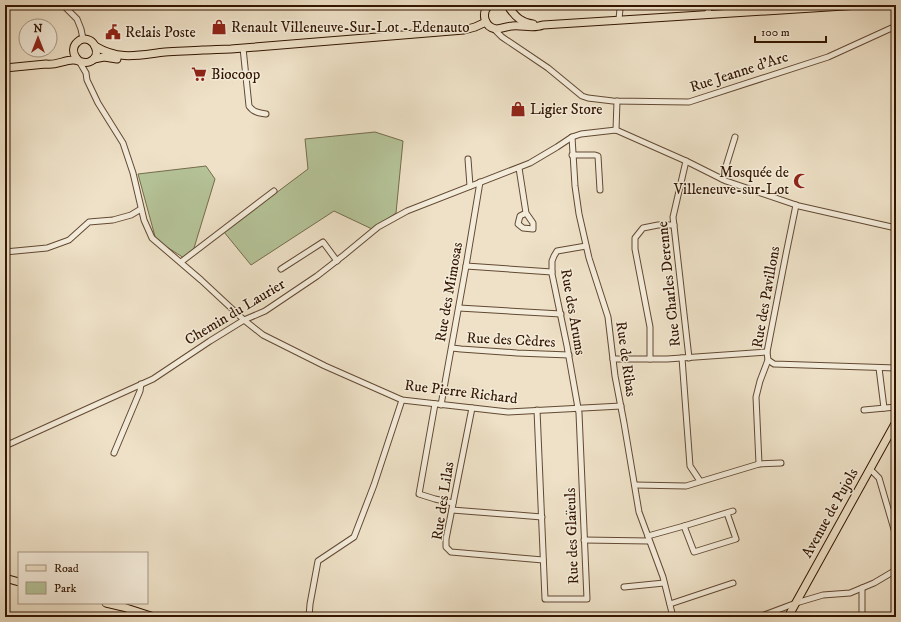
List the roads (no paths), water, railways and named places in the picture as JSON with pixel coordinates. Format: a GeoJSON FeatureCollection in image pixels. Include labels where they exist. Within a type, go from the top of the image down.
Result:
{"type":"FeatureCollection","features":[{"type":"Feature","properties":{"kind":"main road"},"geometry":{"type":"LineString","coordinates":[[489,5],[486,9],[483,8],[486,22],[492,28],[496,29],[511,26],[524,27],[619,19],[707,15],[812,6],[860,5]]}},
{"type":"Feature","properties":{"kind":"main road"},"geometry":{"type":"LineString","coordinates":[[508,7],[514,15],[522,21],[543,25]]}},
{"type":"Feature","properties":{"kind":"main road"},"geometry":{"type":"LineString","coordinates":[[504,27],[507,25],[511,16],[508,7]]}},
{"type":"Feature","properties":{"kind":"main road"},"geometry":{"type":"LineString","coordinates":[[46,64],[66,57],[77,43],[83,40],[90,41],[105,51],[125,56],[464,30],[486,22]]}},
{"type":"Feature","properties":{"kind":"main road"},"geometry":{"type":"LineString","coordinates":[[92,60],[96,53],[96,46]]}},
{"type":"Feature","properties":{"kind":"main road"},"geometry":{"type":"LineString","coordinates":[[74,47],[74,56],[79,61]]}},
{"type":"Feature","properties":{"kind":"main road"},"geometry":{"type":"LineString","coordinates":[[5,68],[46,64],[50,65],[74,60],[85,63],[104,57],[125,60],[225,51],[231,49]]}},
{"type":"Feature","properties":{"kind":"main road"},"geometry":{"type":"LineString","coordinates":[[152,58],[159,55],[175,54],[178,51]]}},
{"type":"Feature","properties":{"kind":"main road","name":"Avenue de Pujols"},"geometry":{"type":"LineString","coordinates":[[788,617],[896,422]]}},
{"type":"Feature","properties":{"kind":"main road"},"geometry":{"type":"LineString","coordinates":[[5,578],[18,582]]}},
{"type":"Feature","properties":{"kind":"main road"},"geometry":{"type":"LineString","coordinates":[[110,604],[154,617]]}},
{"type":"Feature","properties":{"kind":"street"},"geometry":{"type":"LineString","coordinates":[[63,5],[77,19],[83,40]]}},
{"type":"Feature","properties":{"kind":"street"},"geometry":{"type":"LineString","coordinates":[[619,19],[621,5]]}},
{"type":"Feature","properties":{"kind":"street"},"geometry":{"type":"LineString","coordinates":[[707,15],[710,5]]}},
{"type":"Feature","properties":{"kind":"street","name":"Rue Jeanne d'Arc"},"geometry":{"type":"LineString","coordinates":[[492,28],[548,68],[582,96],[617,101],[689,102],[828,56],[896,26]]}},
{"type":"Feature","properties":{"kind":"street"},"geometry":{"type":"LineString","coordinates":[[504,27],[503,34],[505,38]]}},
{"type":"Feature","properties":{"kind":"street"},"geometry":{"type":"LineString","coordinates":[[243,48],[249,106],[258,113],[266,114]]}},
{"type":"Feature","properties":{"kind":"street"},"geometry":{"type":"LineString","coordinates":[[86,73],[92,60]]}},
{"type":"Feature","properties":{"kind":"street","name":"Rue Pierre Richard"},"geometry":{"type":"LineString","coordinates":[[79,61],[86,73],[87,80],[98,103],[124,143],[144,220],[152,238],[181,262],[244,320],[263,335],[325,366],[396,396],[402,400],[508,412],[621,406]]}},
{"type":"Feature","properties":{"kind":"street"},"geometry":{"type":"LineString","coordinates":[[617,101],[616,130],[722,180],[796,205],[896,228]]}},
{"type":"Feature","properties":{"kind":"street","name":"Chemin du Laurier"},"geometry":{"type":"LineString","coordinates":[[5,446],[153,379],[210,340],[244,320],[265,311],[337,261],[378,227],[407,211],[519,168],[557,148],[572,137],[581,134],[616,130]]}},
{"type":"Feature","properties":{"kind":"street","name":"Rue de Ribas"},"geometry":{"type":"LineString","coordinates":[[572,137],[572,155],[579,214],[586,246],[608,317],[615,376],[639,512],[663,578],[670,604],[673,616],[667,617]]}},
{"type":"Feature","properties":{"kind":"street"},"geometry":{"type":"LineString","coordinates":[[722,180],[735,137]]}},
{"type":"Feature","properties":{"kind":"street"},"geometry":{"type":"LineString","coordinates":[[572,155],[598,156],[600,190]]}},
{"type":"Feature","properties":{"kind":"street"},"geometry":{"type":"LineString","coordinates":[[468,159],[470,186]]}},
{"type":"Feature","properties":{"kind":"street","name":"Rue Charles Derenne"},"geometry":{"type":"LineString","coordinates":[[686,162],[673,217],[689,358]]}},
{"type":"Feature","properties":{"kind":"street"},"geometry":{"type":"LineString","coordinates":[[519,168],[526,213]]}},
{"type":"Feature","properties":{"kind":"street","name":"Rue des Mimosas"},"geometry":{"type":"LineString","coordinates":[[441,405],[480,182]]}},
{"type":"Feature","properties":{"kind":"street"},"geometry":{"type":"LineString","coordinates":[[181,262],[274,191]]}},
{"type":"Feature","properties":{"kind":"street","name":"Rue des Pavillons"},"geometry":{"type":"LineString","coordinates":[[796,205],[767,352],[768,360],[774,364],[896,368]]}},
{"type":"Feature","properties":{"kind":"street"},"geometry":{"type":"LineString","coordinates":[[5,252],[47,248],[68,240],[89,222],[113,220],[131,215],[141,209]]}},
{"type":"Feature","properties":{"kind":"street"},"geometry":{"type":"LineString","coordinates":[[650,359],[650,327],[635,249],[635,238],[643,228],[658,225],[674,225]]}},
{"type":"Feature","properties":{"kind":"street"},"geometry":{"type":"LineString","coordinates":[[281,269],[325,240],[337,261]]}},
{"type":"Feature","properties":{"kind":"street","name":"Rue des Arums"},"geometry":{"type":"LineString","coordinates":[[578,408],[552,272],[552,262],[557,251],[586,246]]}},
{"type":"Feature","properties":{"kind":"street"},"geometry":{"type":"LineString","coordinates":[[466,266],[552,272]]}},
{"type":"Feature","properties":{"kind":"street"},"geometry":{"type":"LineString","coordinates":[[459,308],[561,314]]}},
{"type":"Feature","properties":{"kind":"street","name":"Rue des Cèdres"},"geometry":{"type":"LineString","coordinates":[[452,348],[569,355]]}},
{"type":"Feature","properties":{"kind":"street"},"geometry":{"type":"LineString","coordinates":[[613,359],[667,360],[767,352]]}},
{"type":"Feature","properties":{"kind":"street"},"geometry":{"type":"LineString","coordinates":[[682,358],[690,466],[700,482]]}},
{"type":"Feature","properties":{"kind":"street"},"geometry":{"type":"LineString","coordinates":[[758,464],[756,397],[760,380],[768,360]]}},
{"type":"Feature","properties":{"kind":"street"},"geometry":{"type":"LineString","coordinates":[[879,368],[884,408]]}},
{"type":"Feature","properties":{"kind":"street"},"geometry":{"type":"LineString","coordinates":[[114,453],[140,391],[141,384]]}},
{"type":"Feature","properties":{"kind":"street"},"geometry":{"type":"LineString","coordinates":[[309,617],[318,561],[354,537],[374,485],[402,400]]}},
{"type":"Feature","properties":{"kind":"street"},"geometry":{"type":"LineString","coordinates":[[435,404],[419,494],[453,503]]}},
{"type":"Feature","properties":{"kind":"street","name":"Rue des Lilas"},"geometry":{"type":"LineString","coordinates":[[472,408],[446,539],[446,547],[451,552],[543,560]]}},
{"type":"Feature","properties":{"kind":"street","name":"Rue des Glaïeuls"},"geometry":{"type":"LineString","coordinates":[[537,410],[545,599],[587,599],[580,412],[578,408]]}},
{"type":"Feature","properties":{"kind":"street"},"geometry":{"type":"LineString","coordinates":[[864,410],[896,408]]}},
{"type":"Feature","properties":{"kind":"street"},"geometry":{"type":"LineString","coordinates":[[634,485],[686,486],[758,464],[781,463]]}},
{"type":"Feature","properties":{"kind":"street"},"geometry":{"type":"LineString","coordinates":[[870,469],[879,478],[896,536]]}},
{"type":"Feature","properties":{"kind":"street"},"geometry":{"type":"LineString","coordinates":[[452,510],[542,517]]}},
{"type":"Feature","properties":{"kind":"street"},"geometry":{"type":"LineString","coordinates":[[584,540],[649,539],[684,526],[733,511]]}},
{"type":"Feature","properties":{"kind":"street"},"geometry":{"type":"LineString","coordinates":[[684,526],[694,552],[736,539],[726,513]]}},
{"type":"Feature","properties":{"kind":"street"},"geometry":{"type":"LineString","coordinates":[[759,617],[796,602],[823,595],[850,593],[874,584],[896,570]]}},
{"type":"Feature","properties":{"kind":"street"},"geometry":{"type":"LineString","coordinates":[[624,587],[664,583]]}},
{"type":"Feature","properties":{"kind":"street"},"geometry":{"type":"LineString","coordinates":[[670,604],[733,583]]}},
{"type":"Feature","properties":{"kind":"street"},"geometry":{"type":"LineString","coordinates":[[862,588],[862,617]]}},
{"type":"Feature","properties":{"kind":"place","name":"Renault Villeneuve-Sur-Lot - Edenauto"},"geometry":{"type":"Point","coordinates":[219,27]}},
{"type":"Feature","properties":{"kind":"place","name":"Relais Poste"},"geometry":{"type":"Point","coordinates":[113,32]}},
{"type":"Feature","properties":{"kind":"place","name":"Biocoop"},"geometry":{"type":"Point","coordinates":[199,74]}},
{"type":"Feature","properties":{"kind":"place","name":"Ligier Store"},"geometry":{"type":"Point","coordinates":[518,109]}},
{"type":"Feature","properties":{"kind":"place","name":"Mosquée de Villeneuve-sur-Lot"},"geometry":{"type":"Point","coordinates":[801,181]}}]}
